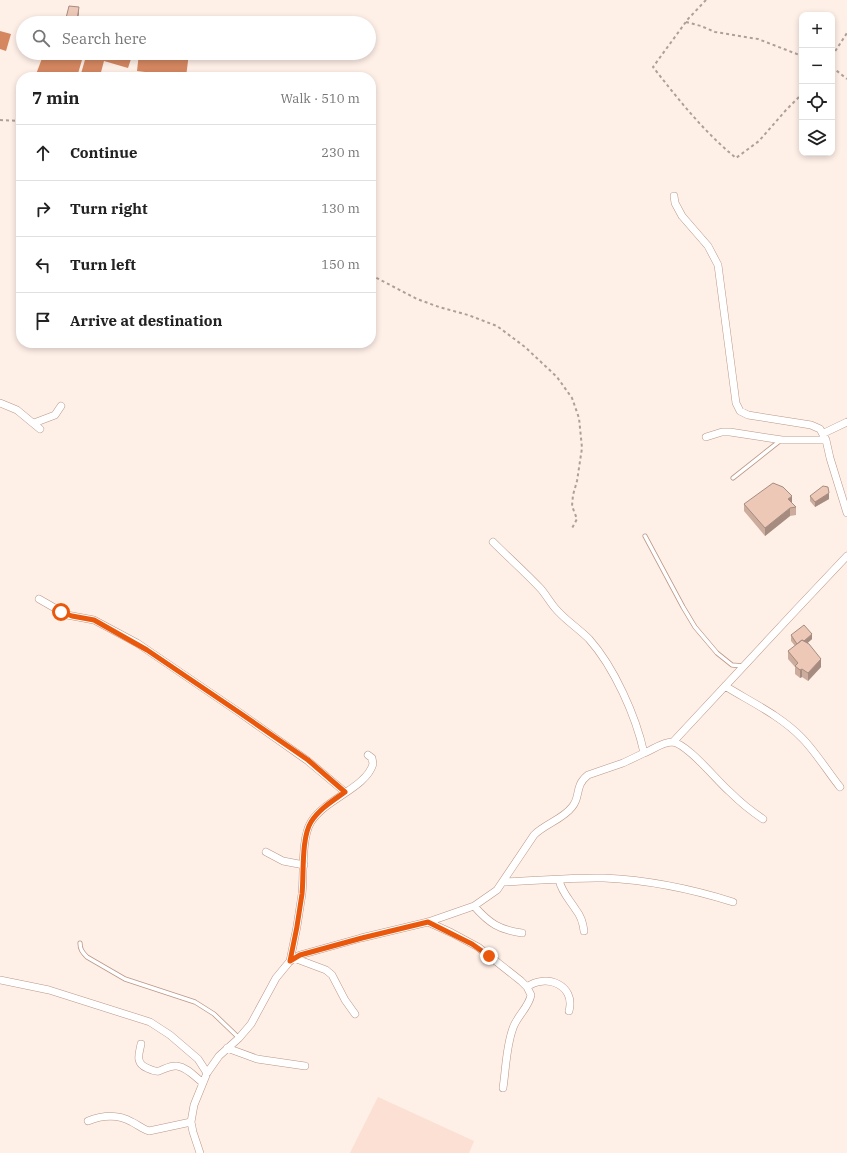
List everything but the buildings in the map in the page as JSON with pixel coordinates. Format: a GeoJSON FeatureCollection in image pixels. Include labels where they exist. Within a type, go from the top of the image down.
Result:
{"type":"FeatureCollection","features":[{"type":"Feature","properties":{"kind":"street"},"geometry":{"type":"LineString","coordinates":[[674,196],[675,203],[682,216],[708,246],[718,265],[733,383],[740,411],[748,415],[810,425],[820,429],[825,437],[847,513]]}},
{"type":"Feature","properties":{"kind":"street"},"geometry":{"type":"LineString","coordinates":[[0,403],[17,410],[40,429]]}},
{"type":"Feature","properties":{"kind":"street"},"geometry":{"type":"LineString","coordinates":[[34,423],[55,415],[61,406]]}},
{"type":"Feature","properties":{"kind":"street"},"geometry":{"type":"LineString","coordinates":[[706,437],[722,432],[730,432],[782,440],[825,437],[847,422]]}},
{"type":"Feature","properties":{"kind":"street"},"geometry":{"type":"LineString","coordinates":[[493,542],[534,582],[555,608],[580,631],[594,647],[613,675],[623,694],[639,734],[644,753]]}},
{"type":"Feature","properties":{"kind":"street"},"geometry":{"type":"LineString","coordinates":[[292,959],[362,938],[428,922],[474,906],[497,890],[534,835],[540,829],[563,815],[572,807],[580,784],[588,775],[673,742],[847,556]]}},
{"type":"Feature","properties":{"kind":"street"},"geometry":{"type":"LineString","coordinates":[[39,599],[67,615],[94,620],[142,646],[308,760],[345,792]]}},
{"type":"Feature","properties":{"kind":"street"},"geometry":{"type":"LineString","coordinates":[[725,686],[793,729],[803,738],[840,787]]}},
{"type":"Feature","properties":{"kind":"street"},"geometry":{"type":"LineString","coordinates":[[673,742],[688,751],[728,791],[763,819]]}},
{"type":"Feature","properties":{"kind":"street"},"geometry":{"type":"LineString","coordinates":[[200,1153],[191,1122],[194,1105],[207,1073],[213,1062],[252,1024],[276,978],[292,959],[298,922],[307,831],[310,823],[320,811],[360,782],[371,770],[374,762],[368,755]]}},
{"type":"Feature","properties":{"kind":"street"},"geometry":{"type":"LineString","coordinates":[[266,852],[283,861],[304,865]]}},
{"type":"Feature","properties":{"kind":"street"},"geometry":{"type":"LineString","coordinates":[[503,882],[604,878],[658,884],[703,892],[733,902]]}},
{"type":"Feature","properties":{"kind":"street"},"geometry":{"type":"LineString","coordinates":[[559,880],[561,888],[580,917],[584,930]]}},
{"type":"Feature","properties":{"kind":"street"},"geometry":{"type":"LineString","coordinates":[[474,906],[484,918],[495,926],[508,931],[522,933]]}},
{"type":"Feature","properties":{"kind":"street"},"geometry":{"type":"LineString","coordinates":[[428,922],[452,933],[478,948],[526,987],[531,995],[512,1030],[503,1088]]}},
{"type":"Feature","properties":{"kind":"street"},"geometry":{"type":"LineString","coordinates":[[292,959],[326,970],[332,975],[345,1000],[355,1014]]}},
{"type":"Feature","properties":{"kind":"street"},"geometry":{"type":"LineString","coordinates":[[0,980],[49,990],[150,1022],[170,1035],[198,1059],[207,1073]]}},
{"type":"Feature","properties":{"kind":"street"},"geometry":{"type":"LineString","coordinates":[[526,987],[532,983],[544,980],[563,987],[567,991],[570,1001],[569,1011]]}},
{"type":"Feature","properties":{"kind":"street"},"geometry":{"type":"LineString","coordinates":[[141,1044],[139,1061],[144,1067],[156,1071],[171,1066],[180,1067],[186,1069],[203,1083]]}},
{"type":"Feature","properties":{"kind":"street"},"geometry":{"type":"LineString","coordinates":[[226,1048],[257,1059],[304,1066]]}},
{"type":"Feature","properties":{"kind":"street"},"geometry":{"type":"LineString","coordinates":[[88,1121],[104,1116],[114,1116],[125,1119],[149,1131],[191,1122]]}},
{"type":"Feature","properties":{"kind":"lane"},"geometry":{"type":"LineString","coordinates":[[733,478],[782,440]]}},
{"type":"Feature","properties":{"kind":"lane"},"geometry":{"type":"LineString","coordinates":[[646,536],[683,607],[696,627],[717,652],[732,665],[744,666]]}},
{"type":"Feature","properties":{"kind":"lane"},"geometry":{"type":"LineString","coordinates":[[80,943],[80,948],[87,957],[125,979],[195,1002],[214,1014],[238,1038]]}},
{"type":"Feature","properties":{"kind":"path"},"geometry":{"type":"LineString","coordinates":[[706,0],[686,22],[653,67],[695,118],[736,158],[759,141],[799,97]]}},
{"type":"Feature","properties":{"kind":"path"},"geometry":{"type":"LineString","coordinates":[[686,22],[715,32],[758,39],[799,55]]}},
{"type":"Feature","properties":{"kind":"path"},"geometry":{"type":"LineString","coordinates":[[835,51],[847,33]]}},
{"type":"Feature","properties":{"kind":"path"},"geometry":{"type":"LineString","coordinates":[[835,69],[847,79]]}},
{"type":"Feature","properties":{"kind":"path"},"geometry":{"type":"LineString","coordinates":[[0,120],[16,121]]}},
{"type":"Feature","properties":{"kind":"path"},"geometry":{"type":"LineString","coordinates":[[376,278],[416,299],[468,315],[497,326],[525,347],[557,378],[572,398],[579,418],[582,448],[572,506],[577,519],[571,530]]}},
{"type":"Feature","properties":{"kind":"shaded area"},"geometry":{"type":"Polygon","coordinates":[[[0,31],[11,34],[6,51],[0,49],[0,31]]]}},
{"type":"Feature","properties":{"kind":"shaded area"},"geometry":{"type":"Polygon","coordinates":[[[41,60],[82,60],[78,72],[37,72],[41,60]]]}},
{"type":"Feature","properties":{"kind":"shaded area"},"geometry":{"type":"Polygon","coordinates":[[[85,60],[131,60],[128,68],[104,61],[101,72],[81,72],[85,60]]]}},
{"type":"Feature","properties":{"kind":"shaded area"},"geometry":{"type":"Polygon","coordinates":[[[138,60],[188,60],[187,72],[137,71],[138,60]]]}},
{"type":"Feature","properties":{"kind":"shaded area"},"geometry":{"type":"Polygon","coordinates":[[[378,1097],[474,1141],[469,1153],[350,1153],[378,1097]]]}},
{"type":"Feature","properties":{"kind":"route"},"geometry":{"type":"LineString","coordinates":[[61,612],[72,616],[94,620],[137,643],[308,760],[331,778],[345,792],[313,818],[307,831],[302,893],[296,936],[290,961],[300,955],[428,922],[472,944],[489,956]]}}]}
